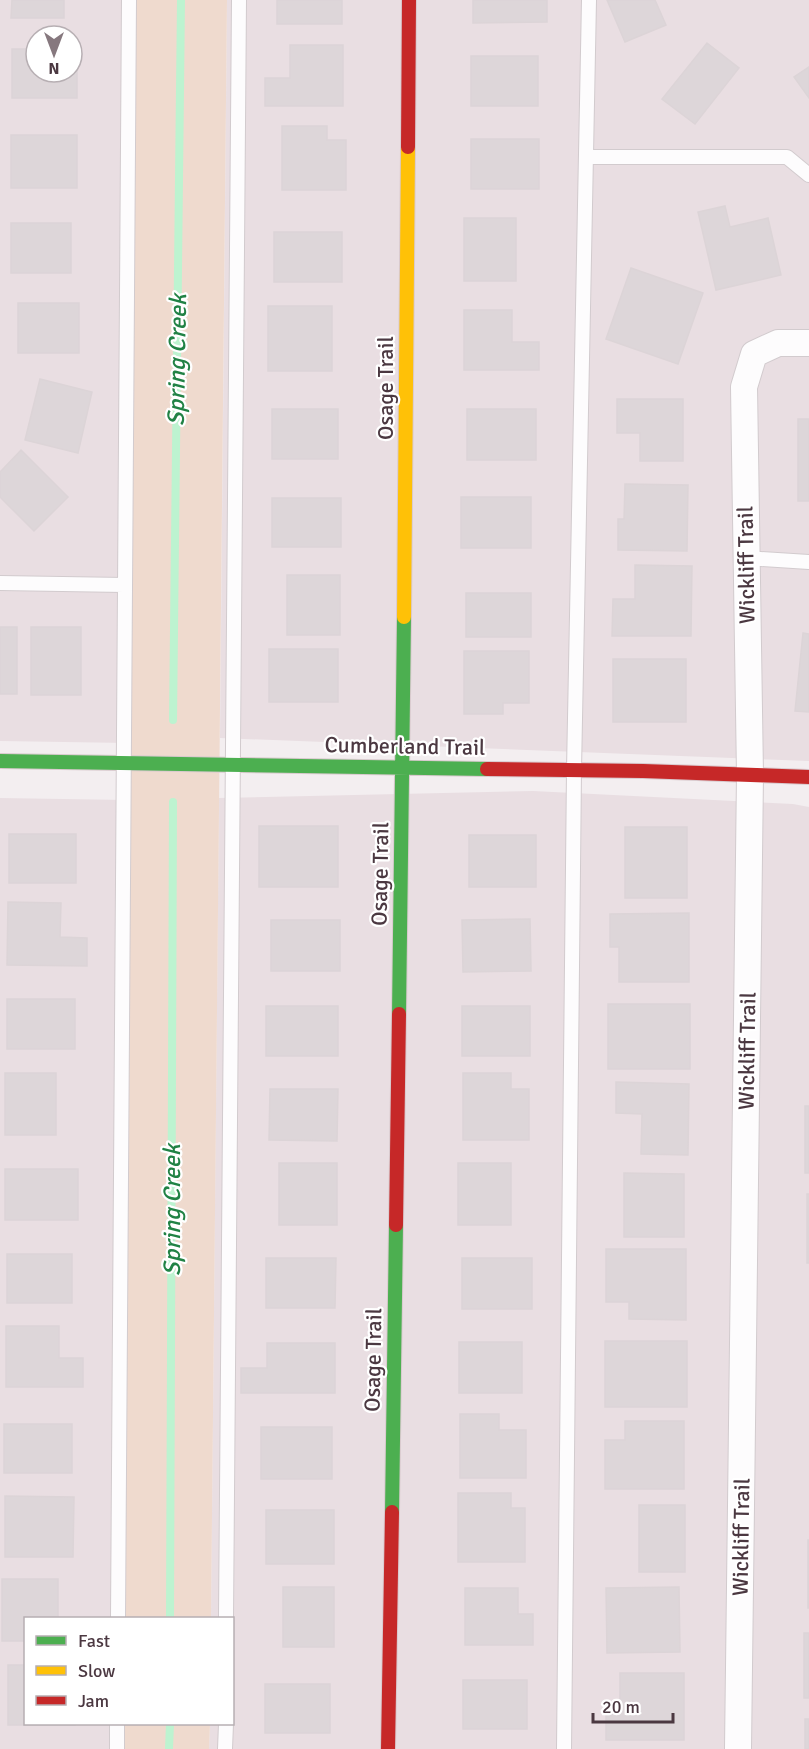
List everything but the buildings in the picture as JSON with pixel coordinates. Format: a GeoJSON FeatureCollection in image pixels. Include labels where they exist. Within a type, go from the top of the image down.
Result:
{"type":"FeatureCollection","features":[{"type":"Feature","properties":{"kind":"street","name":"Osage Trail"},"geometry":{"type":"LineString","coordinates":[[388,1749],[403,766],[408,0]]}},
{"type":"Feature","properties":{"kind":"street","name":"Wickliff Trail"},"geometry":{"type":"LineString","coordinates":[[738,1749],[750,775],[744,387],[754,354],[778,343],[809,343]]}},
{"type":"Feature","properties":{"kind":"street","name":"Cumberland Trail"},"geometry":{"type":"LineString","coordinates":[[0,761],[403,766],[809,777]]}},
{"type":"Feature","properties":{"kind":"lane"},"geometry":{"type":"LineString","coordinates":[[118,1617],[129,0]]}},
{"type":"Feature","properties":{"kind":"lane"},"geometry":{"type":"LineString","coordinates":[[226,1617],[239,0]]}},
{"type":"Feature","properties":{"kind":"lane"},"geometry":{"type":"LineString","coordinates":[[564,1749],[574,770],[589,0]]}},
{"type":"Feature","properties":{"kind":"lane"},"geometry":{"type":"LineString","coordinates":[[587,157],[787,157],[809,175]]}},
{"type":"Feature","properties":{"kind":"lane"},"geometry":{"type":"LineString","coordinates":[[746,558],[809,562]]}},
{"type":"Feature","properties":{"kind":"lane"},"geometry":{"type":"LineString","coordinates":[[0,583],[124,585]]}},
{"type":"Feature","properties":{"kind":"lane"},"geometry":{"type":"LineString","coordinates":[[117,1725],[117,1749]]}},
{"type":"Feature","properties":{"kind":"lane"},"geometry":{"type":"LineString","coordinates":[[225,1749],[226,1725]]}},
{"type":"Feature","properties":{"kind":"shaded area"},"geometry":{"type":"Polygon","coordinates":[[[0,0],[132,0],[128,743],[0,741],[0,0]]]}},
{"type":"Feature","properties":{"kind":"shaded area"},"geometry":{"type":"Polygon","coordinates":[[[132,0],[227,0],[211,1617],[123,1617],[132,0]]]}},
{"type":"Feature","properties":{"kind":"shaded area"},"geometry":{"type":"Polygon","coordinates":[[[227,0],[809,0],[809,761],[220,738],[227,0]]]}},
{"type":"Feature","properties":{"kind":"shaded area"},"geometry":{"type":"Polygon","coordinates":[[[533,791],[793,804],[809,807],[809,1749],[209,1749],[210,1725],[234,1725],[234,1617],[211,1617],[219,798],[533,791]]]}},
{"type":"Feature","properties":{"kind":"shaded area"},"geometry":{"type":"Polygon","coordinates":[[[0,798],[127,800],[123,1617],[24,1617],[24,1725],[123,1725],[123,1749],[0,1749],[0,798]]]}},
{"type":"Feature","properties":{"kind":"shaded area"},"geometry":{"type":"Polygon","coordinates":[[[123,1725],[210,1725],[209,1749],[123,1749],[123,1725]]]}},
{"type":"Feature","properties":{"kind":"waterway","name":"Spring Creek"},"geometry":{"type":"LineString","coordinates":[[173,720],[181,0]]}},
{"type":"Feature","properties":{"kind":"waterway","name":"Spring Creek"},"geometry":{"type":"LineString","coordinates":[[170,1617],[173,802]]}},
{"type":"Feature","properties":{"kind":"waterway","name":"Spring Creek"},"geometry":{"type":"LineString","coordinates":[[169,1749],[170,1725]]}},
{"type":"Feature","properties":{"kind":"traffic: fast"},"geometry":{"type":"LineString","coordinates":[[399,1014],[404,617]]}},
{"type":"Feature","properties":{"kind":"traffic: fast"},"geometry":{"type":"LineString","coordinates":[[0,761],[487,769]]}},
{"type":"Feature","properties":{"kind":"traffic: fast"},"geometry":{"type":"LineString","coordinates":[[392,1512],[396,1225]]}},
{"type":"Feature","properties":{"kind":"traffic: slow"},"geometry":{"type":"LineString","coordinates":[[404,617],[408,147]]}},
{"type":"Feature","properties":{"kind":"traffic: jam"},"geometry":{"type":"LineString","coordinates":[[408,147],[409,0]]}},
{"type":"Feature","properties":{"kind":"traffic: jam"},"geometry":{"type":"LineString","coordinates":[[487,769],[643,771],[809,777]]}},
{"type":"Feature","properties":{"kind":"traffic: jam"},"geometry":{"type":"LineString","coordinates":[[396,1225],[399,1014]]}},
{"type":"Feature","properties":{"kind":"traffic: jam"},"geometry":{"type":"LineString","coordinates":[[388,1749],[392,1512]]}}]}
